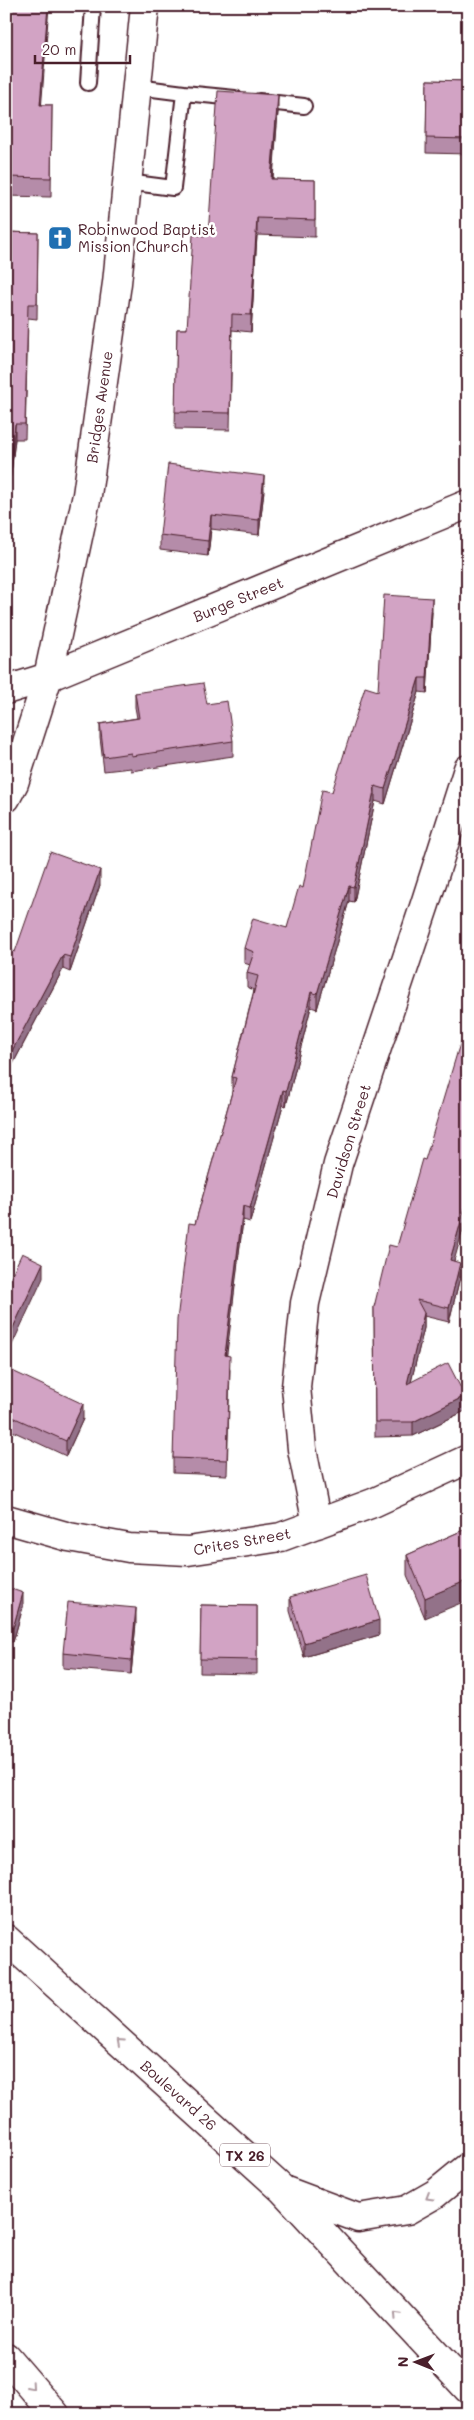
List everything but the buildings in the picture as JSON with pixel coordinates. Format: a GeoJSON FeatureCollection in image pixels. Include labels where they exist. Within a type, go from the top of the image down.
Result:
{"type":"FeatureCollection","features":[{"type":"Feature","properties":{"kind":"street","name":"Bridges Avenue"},"geometry":{"type":"LineString","coordinates":[[6,798],[14,783],[48,678],[87,495],[117,283],[145,6]]}},
{"type":"Feature","properties":{"kind":"street","name":"Burge Street"},"geometry":{"type":"LineString","coordinates":[[6,690],[48,678],[468,504]]}},
{"type":"Feature","properties":{"kind":"street","name":"Davidson Street"},"geometry":{"type":"LineString","coordinates":[[317,1524],[302,1449],[296,1387],[305,1303],[338,1164],[468,769]]}},
{"type":"Feature","properties":{"kind":"street","name":"Crites Street"},"geometry":{"type":"LineString","coordinates":[[6,1518],[68,1537],[129,1548],[188,1551],[282,1537],[373,1504],[468,1459]]}},
{"type":"Feature","properties":{"kind":"street","name":"Boulevard 26"},"geometry":{"type":"LineString","coordinates":[[6,1939],[282,2189],[467,2389]]}},
{"type":"Feature","properties":{"kind":"street"},"geometry":{"type":"LineString","coordinates":[[282,2189],[358,2218],[407,2210],[435,2194],[468,2167]]}},
{"type":"Feature","properties":{"kind":"street"},"geometry":{"type":"LineString","coordinates":[[6,2357],[56,2414]]}},
{"type":"Feature","properties":{"kind":"lane"},"geometry":{"type":"LineString","coordinates":[[88,83],[93,6]]}},
{"type":"Feature","properties":{"kind":"lane"},"geometry":{"type":"LineString","coordinates":[[137,87],[304,106]]}},
{"type":"Feature","properties":{"kind":"lane"},"geometry":{"type":"LineString","coordinates":[[127,182],[173,188],[184,92]]}},
{"type":"Feature","properties":{"kind":"place","name":"Robinwood Baptist Mission Church"},"geometry":{"type":"Point","coordinates":[60,238]}}]}
